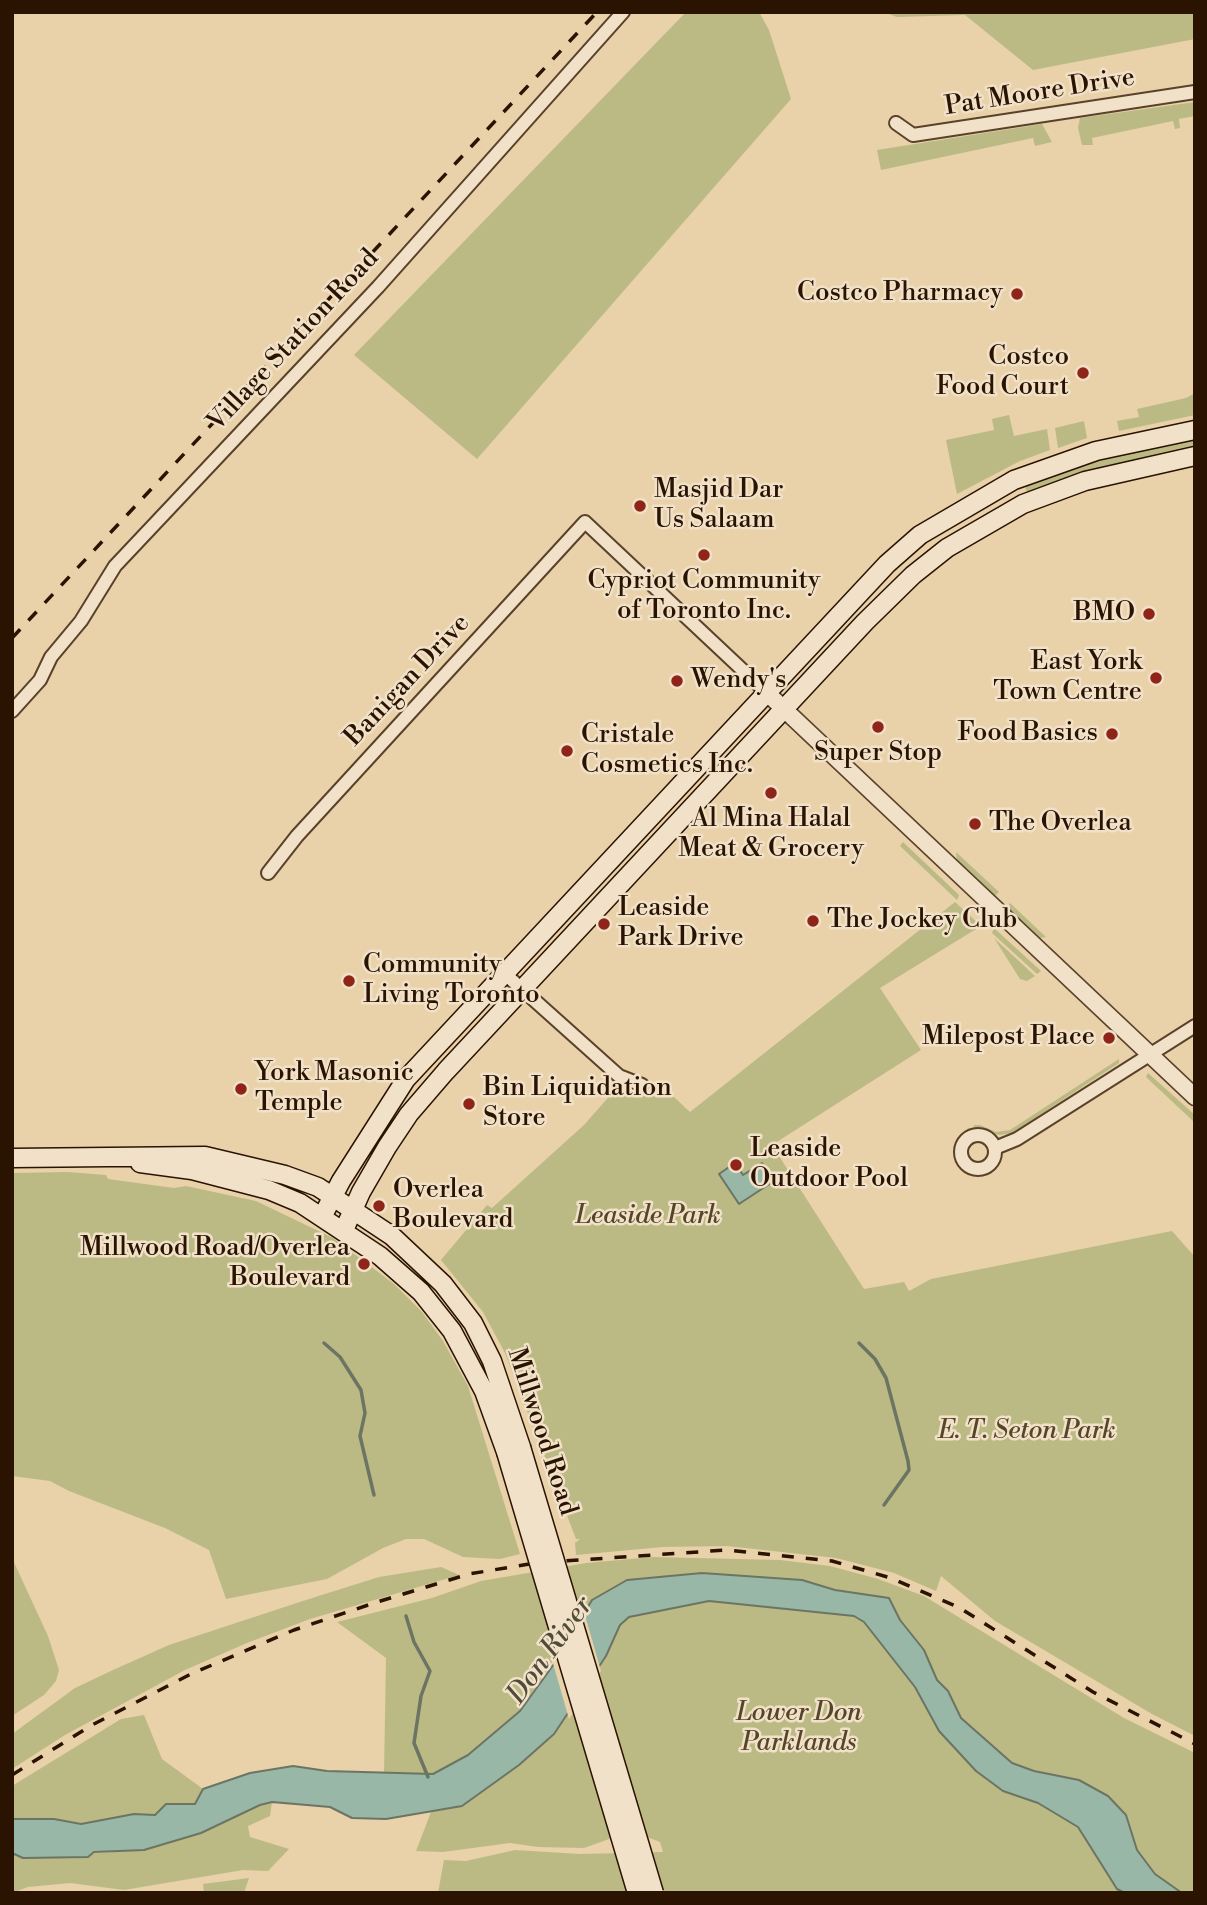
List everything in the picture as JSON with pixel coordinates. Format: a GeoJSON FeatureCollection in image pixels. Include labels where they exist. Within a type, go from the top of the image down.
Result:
{"type":"FeatureCollection","features":[{"type":"Feature","properties":{"kind":"main road"},"geometry":{"type":"LineString","coordinates":[[322,1217],[405,1079],[887,564],[920,536],[959,510],[1014,480],[1073,458],[1195,430]]}},
{"type":"Feature","properties":{"kind":"main road"},"geometry":{"type":"LineString","coordinates":[[344,1230],[353,1209],[409,1114],[783,710],[913,575],[947,548],[1023,504],[1084,481],[1195,456]]}},
{"type":"Feature","properties":{"kind":"main road","name":"Millwood Road"},"geometry":{"type":"LineString","coordinates":[[12,1158],[205,1156],[285,1175],[333,1195],[392,1236],[440,1281],[473,1323],[501,1383],[513,1449],[637,1893]]}},
{"type":"Feature","properties":{"kind":"main road","name":"Millwood Road"},"geometry":{"type":"LineString","coordinates":[[98,1157],[192,1171],[269,1189],[344,1230],[380,1256],[421,1292],[452,1331],[513,1449],[654,1893]]}},
{"type":"Feature","properties":{"kind":"street","name":"Village Station Road"},"geometry":{"type":"LineString","coordinates":[[12,711],[40,680],[51,657],[81,621],[115,566],[378,287],[623,12]]}},
{"type":"Feature","properties":{"kind":"street","name":"Pat Moore Drive"},"geometry":{"type":"LineString","coordinates":[[896,122],[913,135],[1195,92]]}},
{"type":"Feature","properties":{"kind":"street","name":"Banigan Drive"},"geometry":{"type":"LineString","coordinates":[[268,873],[297,836],[585,522],[767,693]]}},
{"type":"Feature","properties":{"kind":"street"},"geometry":{"type":"LineString","coordinates":[[767,693],[1195,1097]]}},
{"type":"Feature","properties":{"kind":"street"},"geometry":{"type":"LineString","coordinates":[[504,973],[619,1076],[642,1085]]}},
{"type":"Feature","properties":{"kind":"street"},"geometry":{"type":"LineString","coordinates":[[995,1149],[1017,1139],[1195,1026]]}},
{"type":"Feature","properties":{"kind":"green space"},"geometry":{"type":"Polygon","coordinates":[[[686,12],[759,12],[769,30],[791,99],[477,459],[354,355],[686,12]]]}},
{"type":"Feature","properties":{"kind":"green space"},"geometry":{"type":"Polygon","coordinates":[[[883,12],[1195,12],[1195,39],[1033,70],[965,15],[897,17],[883,12]]]}},
{"type":"Feature","properties":{"kind":"green space"},"geometry":{"type":"Polygon","coordinates":[[[1195,102],[1195,116],[1179,119],[1180,128],[1175,129],[1173,121],[1092,138],[1093,145],[1082,145],[1078,128],[1080,118],[1195,102]]]}},
{"type":"Feature","properties":{"kind":"green space"},"geometry":{"type":"Polygon","coordinates":[[[1042,124],[1052,142],[1035,146],[1033,138],[881,170],[877,150],[1042,124]]]}},
{"type":"Feature","properties":{"kind":"green space"},"geometry":{"type":"Polygon","coordinates":[[[1195,393],[1195,415],[1119,431],[1117,421],[1139,417],[1137,409],[1186,398],[1195,393]]]}},
{"type":"Feature","properties":{"kind":"green space"},"geometry":{"type":"Polygon","coordinates":[[[1009,415],[1014,436],[1047,429],[1050,450],[1020,461],[957,494],[946,440],[994,430],[992,419],[1009,415]]]}},
{"type":"Feature","properties":{"kind":"green space"},"geometry":{"type":"Polygon","coordinates":[[[1084,421],[1087,438],[1058,448],[1055,428],[1084,421]]]}},
{"type":"Feature","properties":{"kind":"green space"},"geometry":{"type":"Polygon","coordinates":[[[1195,435],[1195,445],[1155,454],[1029,493],[1026,490],[1025,483],[1071,464],[1195,435]]]}},
{"type":"Feature","properties":{"kind":"green space"},"geometry":{"type":"Polygon","coordinates":[[[903,842],[959,895],[957,900],[900,846],[903,842]]]}},
{"type":"Feature","properties":{"kind":"green space"},"geometry":{"type":"Polygon","coordinates":[[[956,852],[999,892],[995,896],[957,860],[956,852]]]}},
{"type":"Feature","properties":{"kind":"green space","name":"E. T. Seton Park"},"geometry":{"type":"Polygon","coordinates":[[[955,902],[981,926],[880,988],[921,1050],[772,1145],[864,1289],[904,1282],[909,1291],[931,1279],[1172,1231],[1195,1257],[1195,1736],[1152,1714],[995,1621],[941,1576],[936,1591],[894,1573],[836,1558],[727,1546],[663,1547],[576,1555],[575,1543],[580,1539],[576,1539],[505,1353],[483,1312],[441,1260],[487,1205],[492,1208],[584,1125],[613,1092],[616,1095],[632,1088],[642,1094],[660,1084],[690,1112],[955,902]]]}},
{"type":"Feature","properties":{"kind":"green space"},"geometry":{"type":"Polygon","coordinates":[[[1010,903],[1046,937],[1040,938],[1007,907],[1010,903]]]}},
{"type":"Feature","properties":{"kind":"green space"},"geometry":{"type":"Polygon","coordinates":[[[994,928],[1041,971],[1037,974],[992,933],[994,928]]]}},
{"type":"Feature","properties":{"kind":"green space"},"geometry":{"type":"Polygon","coordinates":[[[994,938],[1035,976],[1027,981],[1020,979],[994,938]]]}},
{"type":"Feature","properties":{"kind":"green space"},"geometry":{"type":"Polygon","coordinates":[[[1119,1059],[1119,1063],[1012,1133],[999,1135],[974,1128],[974,1125],[980,1125],[996,1132],[1010,1130],[1119,1059]]]}},
{"type":"Feature","properties":{"kind":"green space"},"geometry":{"type":"Polygon","coordinates":[[[1148,1073],[1195,1115],[1193,1121],[1146,1077],[1148,1073]]]}},
{"type":"Feature","properties":{"kind":"green space"},"geometry":{"type":"Polygon","coordinates":[[[68,1172],[106,1175],[108,1179],[174,1188],[186,1186],[256,1201],[333,1238],[394,1284],[422,1312],[443,1341],[468,1386],[520,1554],[500,1559],[463,1557],[424,1539],[406,1539],[383,1548],[327,1579],[226,1599],[209,1550],[165,1528],[50,1481],[12,1476],[12,1173],[68,1172]]]}},
{"type":"Feature","properties":{"kind":"green space","name":"Lower Don Parklands"},"geometry":{"type":"Polygon","coordinates":[[[653,1557],[780,1560],[830,1566],[878,1579],[924,1596],[1124,1718],[1195,1753],[1195,1893],[438,1893],[444,1860],[466,1861],[515,1850],[580,1854],[663,1852],[660,1842],[642,1835],[612,1838],[584,1848],[538,1847],[510,1843],[443,1852],[416,1851],[431,1812],[463,1806],[528,1758],[566,1717],[605,1658],[589,1605],[520,1711],[468,1755],[433,1775],[384,1773],[386,1658],[337,1622],[432,1598],[481,1581],[586,1563],[653,1557]]]}},
{"type":"Feature","properties":{"kind":"green space"},"geometry":{"type":"Polygon","coordinates":[[[12,1558],[48,1636],[59,1670],[56,1681],[44,1695],[12,1716],[12,1558]]]}},
{"type":"Feature","properties":{"kind":"green space"},"geometry":{"type":"Polygon","coordinates":[[[441,1567],[459,1575],[310,1619],[247,1643],[185,1670],[65,1735],[12,1769],[12,1734],[75,1688],[113,1670],[169,1645],[379,1577],[441,1567]]]}},
{"type":"Feature","properties":{"kind":"green space"},"geometry":{"type":"Polygon","coordinates":[[[144,1715],[162,1759],[203,1789],[195,1804],[181,1803],[155,1815],[134,1814],[81,1824],[54,1819],[12,1819],[12,1786],[121,1719],[144,1715]]]}},
{"type":"Feature","properties":{"kind":"green space"},"geometry":{"type":"Polygon","coordinates":[[[272,1802],[270,1816],[248,1826],[250,1837],[289,1849],[268,1871],[243,1870],[124,1890],[70,1883],[28,1887],[12,1893],[12,1853],[23,1858],[144,1850],[201,1833],[272,1802]]]}},
{"type":"Feature","properties":{"kind":"green space"},"geometry":{"type":"Polygon","coordinates":[[[249,1878],[244,1893],[204,1893],[203,1884],[249,1878]]]}},
{"type":"Feature","properties":{"kind":"shaded area"},"geometry":{"type":"Polygon","coordinates":[[[735,1163],[743,1175],[762,1163],[774,1181],[739,1204],[719,1174],[735,1163]]]}},
{"type":"Feature","properties":{"kind":"shaded area"},"geometry":{"type":"Polygon","coordinates":[[[702,1573],[802,1580],[835,1590],[889,1598],[900,1620],[924,1650],[937,1680],[948,1691],[961,1718],[1012,1763],[1034,1771],[1079,1780],[1108,1796],[1126,1815],[1137,1850],[1155,1874],[1182,1893],[1125,1893],[1117,1889],[1078,1827],[1038,1803],[1003,1791],[976,1771],[939,1731],[915,1687],[864,1622],[854,1616],[709,1601],[629,1617],[620,1625],[606,1656],[554,1734],[519,1765],[462,1806],[386,1819],[352,1818],[330,1807],[272,1802],[201,1833],[144,1850],[94,1852],[88,1857],[23,1858],[12,1853],[12,1819],[54,1819],[81,1824],[134,1814],[155,1815],[166,1804],[195,1804],[203,1789],[250,1773],[293,1766],[327,1771],[433,1774],[468,1755],[520,1711],[554,1664],[592,1600],[627,1580],[702,1573]]]}},
{"type":"Feature","properties":{"kind":"pier"},"geometry":{"type":"Polygon","coordinates":[[[583,1608],[601,1671],[569,1719],[552,1660],[583,1608]]]}},
{"type":"Feature","properties":{"kind":"waterway"},"geometry":{"type":"LineString","coordinates":[[324,1343],[340,1357],[361,1390],[365,1413],[360,1436],[374,1495]]}},
{"type":"Feature","properties":{"kind":"waterway"},"geometry":{"type":"LineString","coordinates":[[859,1343],[875,1359],[886,1378],[908,1461],[909,1470],[884,1505]]}},
{"type":"Feature","properties":{"kind":"waterway"},"geometry":{"type":"LineString","coordinates":[[406,1616],[414,1642],[430,1671],[421,1696],[414,1743],[428,1777]]}},
{"type":"Feature","properties":{"kind":"railway"},"geometry":{"type":"LineString","coordinates":[[12,638],[597,12]]}},
{"type":"Feature","properties":{"kind":"railway"},"geometry":{"type":"LineString","coordinates":[[12,1775],[92,1725],[191,1674],[294,1630],[377,1602],[469,1574],[535,1563],[726,1550],[832,1561],[891,1578],[960,1608],[1093,1692],[1195,1744]]}},
{"type":"Feature","properties":{"kind":"place","name":"Costco Pharmacy"},"geometry":{"type":"Point","coordinates":[1017,294]}},
{"type":"Feature","properties":{"kind":"place","name":"Costco Food Court"},"geometry":{"type":"Point","coordinates":[1083,373]}},
{"type":"Feature","properties":{"kind":"place","name":"Masjid Dar Us Salaam"},"geometry":{"type":"Point","coordinates":[640,506]}},
{"type":"Feature","properties":{"kind":"place","name":"Cypriot Community of Toronto Inc."},"geometry":{"type":"Point","coordinates":[704,555]}},
{"type":"Feature","properties":{"kind":"place","name":"BMO"},"geometry":{"type":"Point","coordinates":[1149,614]}},
{"type":"Feature","properties":{"kind":"place","name":"East York Town Centre"},"geometry":{"type":"Point","coordinates":[1156,678]}},
{"type":"Feature","properties":{"kind":"place","name":"Wendy's"},"geometry":{"type":"Point","coordinates":[677,681]}},
{"type":"Feature","properties":{"kind":"place","name":"Super Stop"},"geometry":{"type":"Point","coordinates":[878,727]}},
{"type":"Feature","properties":{"kind":"place","name":"Food Basics"},"geometry":{"type":"Point","coordinates":[1112,734]}},
{"type":"Feature","properties":{"kind":"place","name":"Cristale Cosmetics Inc."},"geometry":{"type":"Point","coordinates":[567,751]}},
{"type":"Feature","properties":{"kind":"place","name":"Al Mina Halal Meat & Grocery"},"geometry":{"type":"Point","coordinates":[771,793]}},
{"type":"Feature","properties":{"kind":"place","name":"The Overlea"},"geometry":{"type":"Point","coordinates":[975,824]}},
{"type":"Feature","properties":{"kind":"place","name":"The Jockey Club"},"geometry":{"type":"Point","coordinates":[813,921]}},
{"type":"Feature","properties":{"kind":"place","name":"Leaside Park Drive"},"geometry":{"type":"Point","coordinates":[604,924]}},
{"type":"Feature","properties":{"kind":"place","name":"Community Living Toronto"},"geometry":{"type":"Point","coordinates":[349,981]}},
{"type":"Feature","properties":{"kind":"place","name":"Milepost Place"},"geometry":{"type":"Point","coordinates":[1109,1038]}},
{"type":"Feature","properties":{"kind":"place","name":"York Masonic Temple"},"geometry":{"type":"Point","coordinates":[241,1089]}},
{"type":"Feature","properties":{"kind":"place","name":"Bin Liquidation Store"},"geometry":{"type":"Point","coordinates":[469,1104]}},
{"type":"Feature","properties":{"kind":"place","name":"Leaside Outdoor Pool"},"geometry":{"type":"Point","coordinates":[736,1165]}},
{"type":"Feature","properties":{"kind":"place","name":"Overlea Boulevard"},"geometry":{"type":"Point","coordinates":[379,1206]}},
{"type":"Feature","properties":{"kind":"place","name":"Millwood Road/Overlea Boulevard"},"geometry":{"type":"Point","coordinates":[364,1264]}},
{"type":"Feature","properties":{"kind":"park label","name":"Leaside Park"},"geometry":{"type":"Point","coordinates":[648,1217]}},
{"type":"Feature","properties":{"kind":"water label","name":"Don River"},"geometry":{"type":"Point","coordinates":[551,1651]}}]}
